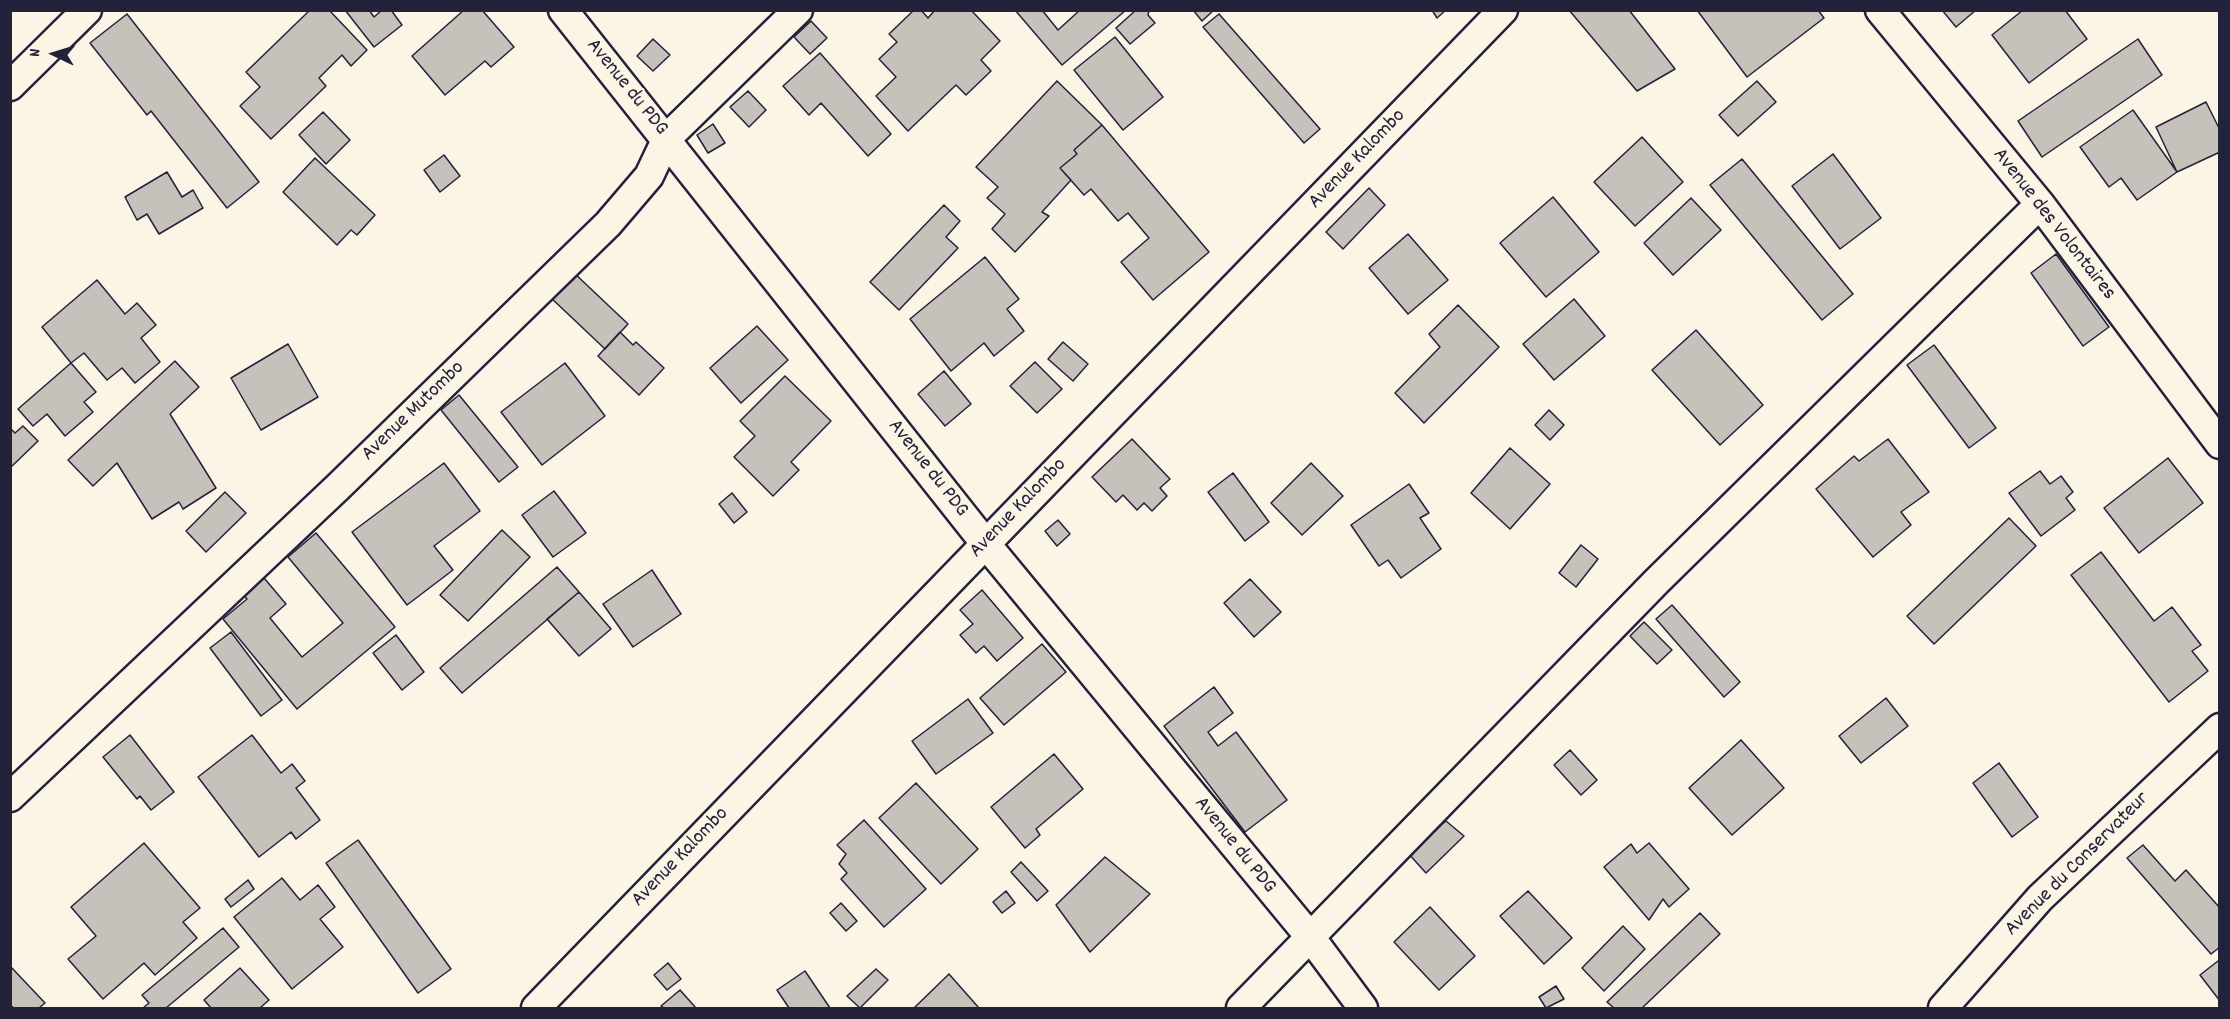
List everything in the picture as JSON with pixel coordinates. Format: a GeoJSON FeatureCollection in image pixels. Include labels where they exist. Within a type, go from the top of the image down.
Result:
{"type":"FeatureCollection","features":[{"type":"Feature","properties":{"kind":"street"},"geometry":{"type":"LineString","coordinates":[[10,86],[87,10]]}},
{"type":"Feature","properties":{"kind":"street","name":"Avenue du PDG"},"geometry":{"type":"LineString","coordinates":[[563,10],[667,138],[986,543],[1311,938],[1363,1008]]}},
{"type":"Feature","properties":{"kind":"street","name":"Avenue Mutombo"},"geometry":{"type":"LineString","coordinates":[[10,797],[346,479],[608,224],[649,176],[667,138],[798,10]]}},
{"type":"Feature","properties":{"kind":"street","name":"Avenue Kalombo"},"geometry":{"type":"LineString","coordinates":[[536,1008],[1503,10]]}},
{"type":"Feature","properties":{"kind":"street","name":"Avenue des Volontaires"},"geometry":{"type":"LineString","coordinates":[[1881,10],[2040,204],[2220,444]]}},
{"type":"Feature","properties":{"kind":"street"},"geometry":{"type":"LineString","coordinates":[[1241,1008],[1656,582],[2040,204]]}},
{"type":"Feature","properties":{"kind":"street","name":"Avenue du Conservateur"},"geometry":{"type":"LineString","coordinates":[[1943,1008],[2040,898],[2220,728]]}},
{"type":"Feature","properties":{"kind":"building"},"geometry":{"type":"Polygon","coordinates":[[[310,10],[329,10],[367,50],[351,66],[342,55],[319,78],[326,86],[271,139],[240,106],[260,87],[246,72],[310,10]]]}},
{"type":"Feature","properties":{"kind":"building"},"geometry":{"type":"Polygon","coordinates":[[[345,10],[369,10],[374,17],[382,10],[391,10],[402,25],[374,47],[345,10]]]}},
{"type":"Feature","properties":{"kind":"building"},"geometry":{"type":"Polygon","coordinates":[[[464,10],[482,10],[514,47],[491,67],[485,61],[445,95],[412,56],[464,10]]]}},
{"type":"Feature","properties":{"kind":"building"},"geometry":{"type":"Polygon","coordinates":[[[914,10],[921,10],[928,18],[935,10],[971,10],[1000,41],[981,60],[991,71],[966,95],[956,85],[908,131],[876,96],[896,77],[879,59],[897,42],[889,34],[914,10]]]}},
{"type":"Feature","properties":{"kind":"building"},"geometry":{"type":"Polygon","coordinates":[[[1015,10],[1042,10],[1058,30],[1080,10],[1126,10],[1062,65],[1015,10]]]}},
{"type":"Feature","properties":{"kind":"building"},"geometry":{"type":"Polygon","coordinates":[[[1136,10],[1149,10],[1148,15],[1155,23],[1130,44],[1116,28],[1136,10]]]}},
{"type":"Feature","properties":{"kind":"building"},"geometry":{"type":"Polygon","coordinates":[[[1193,10],[1214,10],[1202,21],[1193,10]]]}},
{"type":"Feature","properties":{"kind":"building"},"geometry":{"type":"Polygon","coordinates":[[[1432,10],[1446,10],[1437,18],[1432,10]]]}},
{"type":"Feature","properties":{"kind":"building"},"geometry":{"type":"Polygon","coordinates":[[[1569,10],[1629,10],[1675,69],[1637,91],[1569,10]]]}},
{"type":"Feature","properties":{"kind":"building"},"geometry":{"type":"Polygon","coordinates":[[[1697,10],[1818,10],[1824,18],[1747,77],[1697,10]]]}},
{"type":"Feature","properties":{"kind":"building"},"geometry":{"type":"Polygon","coordinates":[[[1942,10],[1976,10],[1956,27],[1942,10]]]}},
{"type":"Feature","properties":{"kind":"building"},"geometry":{"type":"Polygon","coordinates":[[[2023,10],[2065,10],[2087,39],[2029,83],[1992,35],[2023,10]]]}},
{"type":"Feature","properties":{"kind":"building"},"geometry":{"type":"Polygon","coordinates":[[[127,14],[259,182],[227,208],[151,111],[147,115],[90,43],[127,14]]]}},
{"type":"Feature","properties":{"kind":"building"},"geometry":{"type":"Polygon","coordinates":[[[1219,14],[1320,129],[1304,143],[1203,27],[1219,14]]]}},
{"type":"Feature","properties":{"kind":"building"},"geometry":{"type":"Polygon","coordinates":[[[811,21],[827,38],[810,54],[794,37],[811,21]]]}},
{"type":"Feature","properties":{"kind":"building"},"geometry":{"type":"Polygon","coordinates":[[[1115,37],[1163,97],[1123,130],[1074,70],[1115,37]]]}},
{"type":"Feature","properties":{"kind":"building"},"geometry":{"type":"Polygon","coordinates":[[[653,39],[670,55],[653,71],[637,56],[653,39]]]}},
{"type":"Feature","properties":{"kind":"building"},"geometry":{"type":"Polygon","coordinates":[[[2138,39],[2162,75],[2042,157],[2018,121],[2138,39]]]}},
{"type":"Feature","properties":{"kind":"building"},"geometry":{"type":"Polygon","coordinates":[[[820,53],[891,134],[868,156],[821,103],[809,115],[783,86],[820,53]]]}},
{"type":"Feature","properties":{"kind":"building"},"geometry":{"type":"Polygon","coordinates":[[[1057,81],[1102,125],[1074,150],[1077,154],[1060,168],[1071,180],[1042,212],[1049,216],[1015,252],[992,229],[1005,214],[987,198],[998,187],[976,167],[1057,81]]]}},
{"type":"Feature","properties":{"kind":"building"},"geometry":{"type":"Polygon","coordinates":[[[1757,81],[1776,102],[1738,136],[1719,115],[1757,81]]]}},
{"type":"Feature","properties":{"kind":"building"},"geometry":{"type":"Polygon","coordinates":[[[748,91],[766,110],[749,127],[730,107],[748,91]]]}},
{"type":"Feature","properties":{"kind":"building"},"geometry":{"type":"Polygon","coordinates":[[[2206,102],[2220,130],[2220,152],[2177,172],[2156,127],[2206,102]]]}},
{"type":"Feature","properties":{"kind":"building"},"geometry":{"type":"Polygon","coordinates":[[[2133,110],[2177,172],[2137,200],[2121,178],[2109,187],[2080,147],[2133,110]]]}},
{"type":"Feature","properties":{"kind":"building"},"geometry":{"type":"Polygon","coordinates":[[[323,112],[350,140],[326,164],[299,135],[323,112]]]}},
{"type":"Feature","properties":{"kind":"building"},"geometry":{"type":"Polygon","coordinates":[[[713,124],[725,143],[708,153],[697,135],[713,124]]]}},
{"type":"Feature","properties":{"kind":"building"},"geometry":{"type":"Polygon","coordinates":[[[1102,125],[1209,252],[1153,300],[1121,262],[1149,238],[1128,213],[1118,221],[1091,189],[1084,195],[1060,168],[1077,154],[1074,150],[1102,125]]]}},
{"type":"Feature","properties":{"kind":"building"},"geometry":{"type":"Polygon","coordinates":[[[1642,137],[1683,182],[1635,226],[1594,182],[1642,137]]]}},
{"type":"Feature","properties":{"kind":"building"},"geometry":{"type":"Polygon","coordinates":[[[1833,154],[1881,218],[1840,249],[1792,186],[1833,154]]]}},
{"type":"Feature","properties":{"kind":"building"},"geometry":{"type":"Polygon","coordinates":[[[444,155],[460,176],[440,192],[424,170],[444,155]]]}},
{"type":"Feature","properties":{"kind":"building"},"geometry":{"type":"Polygon","coordinates":[[[315,158],[375,215],[357,235],[351,230],[337,245],[283,192],[315,158]]]}},
{"type":"Feature","properties":{"kind":"building"},"geometry":{"type":"Polygon","coordinates":[[[1742,159],[1853,294],[1822,320],[1710,185],[1742,159]]]}},
{"type":"Feature","properties":{"kind":"building"},"geometry":{"type":"Polygon","coordinates":[[[167,172],[182,197],[193,190],[203,208],[159,234],[147,214],[137,220],[125,197],[167,172]]]}},
{"type":"Feature","properties":{"kind":"building"},"geometry":{"type":"Polygon","coordinates":[[[1369,188],[1385,205],[1343,249],[1326,232],[1369,188]]]}},
{"type":"Feature","properties":{"kind":"building"},"geometry":{"type":"Polygon","coordinates":[[[1553,197],[1599,252],[1546,297],[1500,243],[1553,197]]]}},
{"type":"Feature","properties":{"kind":"building"},"geometry":{"type":"Polygon","coordinates":[[[1691,198],[1721,230],[1673,275],[1644,243],[1691,198]]]}},
{"type":"Feature","properties":{"kind":"building"},"geometry":{"type":"Polygon","coordinates":[[[944,205],[960,221],[946,237],[958,248],[899,310],[870,282],[944,205]]]}},
{"type":"Feature","properties":{"kind":"building"},"geometry":{"type":"Polygon","coordinates":[[[1408,234],[1448,280],[1408,314],[1369,268],[1408,234]]]}},
{"type":"Feature","properties":{"kind":"building"},"geometry":{"type":"Polygon","coordinates":[[[2056,254],[2109,327],[2083,346],[2031,273],[2056,254]]]}},
{"type":"Feature","properties":{"kind":"building"},"geometry":{"type":"Polygon","coordinates":[[[985,257],[1019,299],[1007,309],[1024,331],[994,356],[984,343],[951,371],[910,319],[985,257]]]}},
{"type":"Feature","properties":{"kind":"building"},"geometry":{"type":"Polygon","coordinates":[[[572,271],[628,324],[605,349],[549,296],[572,271]]]}},
{"type":"Feature","properties":{"kind":"building"},"geometry":{"type":"Polygon","coordinates":[[[97,280],[125,314],[137,303],[156,325],[141,338],[160,362],[135,383],[122,368],[107,380],[84,353],[71,363],[42,327],[97,280]]]}},
{"type":"Feature","properties":{"kind":"building"},"geometry":{"type":"Polygon","coordinates":[[[1574,299],[1605,336],[1554,380],[1523,344],[1574,299]]]}},
{"type":"Feature","properties":{"kind":"building"},"geometry":{"type":"Polygon","coordinates":[[[1458,305],[1499,347],[1424,423],[1395,393],[1440,347],[1429,334],[1458,305]]]}},
{"type":"Feature","properties":{"kind":"building"},"geometry":{"type":"Polygon","coordinates":[[[757,326],[788,360],[741,403],[710,368],[757,326]]]}},
{"type":"Feature","properties":{"kind":"building"},"geometry":{"type":"Polygon","coordinates":[[[1696,330],[1763,405],[1720,445],[1652,370],[1696,330]]]}},
{"type":"Feature","properties":{"kind":"building"},"geometry":{"type":"Polygon","coordinates":[[[620,332],[633,345],[636,342],[664,368],[639,395],[598,356],[620,332]]]}},
{"type":"Feature","properties":{"kind":"building"},"geometry":{"type":"Polygon","coordinates":[[[1063,342],[1088,364],[1073,381],[1048,359],[1063,342]]]}},
{"type":"Feature","properties":{"kind":"building"},"geometry":{"type":"Polygon","coordinates":[[[288,344],[318,397],[261,430],[231,378],[288,344]]]}},
{"type":"Feature","properties":{"kind":"building"},"geometry":{"type":"Polygon","coordinates":[[[1934,345],[1996,428],[1969,448],[1907,365],[1934,345]]]}},
{"type":"Feature","properties":{"kind":"building"},"geometry":{"type":"Polygon","coordinates":[[[175,361],[199,387],[170,414],[216,488],[183,509],[179,502],[152,519],[117,463],[93,486],[68,460],[175,361]]]}},
{"type":"Feature","properties":{"kind":"building"},"geometry":{"type":"Polygon","coordinates":[[[1035,362],[1062,389],[1037,413],[1010,386],[1035,362]]]}},
{"type":"Feature","properties":{"kind":"building"},"geometry":{"type":"Polygon","coordinates":[[[71,363],[96,392],[84,402],[93,412],[65,436],[47,414],[33,426],[18,409],[71,363]]]}},
{"type":"Feature","properties":{"kind":"building"},"geometry":{"type":"Polygon","coordinates":[[[565,363],[605,416],[542,465],[501,412],[565,363]]]}},
{"type":"Feature","properties":{"kind":"building"},"geometry":{"type":"Polygon","coordinates":[[[944,371],[971,404],[945,426],[918,394],[944,371]]]}},
{"type":"Feature","properties":{"kind":"building"},"geometry":{"type":"Polygon","coordinates":[[[785,376],[831,421],[791,462],[799,470],[773,496],[734,457],[755,436],[740,421],[785,376]]]}},
{"type":"Feature","properties":{"kind":"building"},"geometry":{"type":"Polygon","coordinates":[[[459,395],[518,467],[499,482],[441,410],[459,395]]]}},
{"type":"Feature","properties":{"kind":"building"},"geometry":{"type":"Polygon","coordinates":[[[1549,410],[1564,425],[1550,440],[1535,425],[1549,410]]]}},
{"type":"Feature","properties":{"kind":"building"},"geometry":{"type":"Polygon","coordinates":[[[23,426],[38,441],[10,468],[10,428],[15,433],[23,426]]]}},
{"type":"Feature","properties":{"kind":"building"},"geometry":{"type":"Polygon","coordinates":[[[1132,439],[1170,479],[1160,488],[1167,496],[1152,511],[1144,503],[1137,510],[1123,495],[1116,502],[1092,477],[1132,439]]]}},
{"type":"Feature","properties":{"kind":"building"},"geometry":{"type":"Polygon","coordinates":[[[1888,439],[1929,492],[1901,512],[1911,525],[1873,557],[1816,489],[1854,456],[1859,461],[1888,439]]]}},
{"type":"Feature","properties":{"kind":"building"},"geometry":{"type":"Polygon","coordinates":[[[1510,448],[1550,484],[1510,529],[1471,493],[1510,448]]]}},
{"type":"Feature","properties":{"kind":"building"},"geometry":{"type":"Polygon","coordinates":[[[2168,458],[2203,503],[2139,553],[2104,508],[2168,458]]]}},
{"type":"Feature","properties":{"kind":"building"},"geometry":{"type":"Polygon","coordinates":[[[444,463],[480,511],[434,546],[453,570],[407,605],[352,532],[444,463]]]}},
{"type":"Feature","properties":{"kind":"building"},"geometry":{"type":"Polygon","coordinates":[[[1311,463],[1343,496],[1302,535],[1271,503],[1311,463]]]}},
{"type":"Feature","properties":{"kind":"building"},"geometry":{"type":"Polygon","coordinates":[[[2040,471],[2050,484],[2061,476],[2073,492],[2066,498],[2075,510],[2041,536],[2009,493],[2040,471]]]}},
{"type":"Feature","properties":{"kind":"building"},"geometry":{"type":"Polygon","coordinates":[[[1233,473],[1269,522],[1245,541],[1208,492],[1233,473]]]}},
{"type":"Feature","properties":{"kind":"building"},"geometry":{"type":"Polygon","coordinates":[[[1409,484],[1429,513],[1420,518],[1441,549],[1401,578],[1388,560],[1379,566],[1351,525],[1409,484]]]}},
{"type":"Feature","properties":{"kind":"building"},"geometry":{"type":"Polygon","coordinates":[[[554,491],[586,533],[553,557],[522,515],[554,491]]]}},
{"type":"Feature","properties":{"kind":"building"},"geometry":{"type":"Polygon","coordinates":[[[225,492],[246,513],[206,552],[186,531],[225,492]]]}},
{"type":"Feature","properties":{"kind":"building"},"geometry":{"type":"Polygon","coordinates":[[[732,493],[747,512],[734,523],[719,504],[732,493]]]}},
{"type":"Feature","properties":{"kind":"building"},"geometry":{"type":"Polygon","coordinates":[[[2009,518],[2036,546],[1934,644],[1907,616],[2009,518]]]}},
{"type":"Feature","properties":{"kind":"building"},"geometry":{"type":"Polygon","coordinates":[[[1058,520],[1070,534],[1057,546],[1045,531],[1058,520]]]}},
{"type":"Feature","properties":{"kind":"building"},"geometry":{"type":"Polygon","coordinates":[[[502,530],[530,557],[468,621],[440,595],[502,530]]]}},
{"type":"Feature","properties":{"kind":"building"},"geometry":{"type":"Polygon","coordinates":[[[316,533],[395,627],[297,709],[223,619],[247,599],[239,589],[259,572],[286,604],[270,618],[302,657],[343,623],[288,557],[316,533]]]}},
{"type":"Feature","properties":{"kind":"building"},"geometry":{"type":"Polygon","coordinates":[[[1581,545],[1598,559],[1576,587],[1559,573],[1581,545]]]}},
{"type":"Feature","properties":{"kind":"building"},"geometry":{"type":"Polygon","coordinates":[[[2101,552],[2154,621],[2172,607],[2201,645],[2192,651],[2208,671],[2169,702],[2071,575],[2101,552]]]}},
{"type":"Feature","properties":{"kind":"building"},"geometry":{"type":"Polygon","coordinates":[[[557,567],[579,592],[462,693],[440,668],[557,567]]]}},
{"type":"Feature","properties":{"kind":"building"},"geometry":{"type":"Polygon","coordinates":[[[652,570],[681,614],[633,647],[603,604],[652,570]]]}},
{"type":"Feature","properties":{"kind":"building"},"geometry":{"type":"Polygon","coordinates":[[[1250,579],[1281,612],[1254,637],[1224,603],[1250,579]]]}},
{"type":"Feature","properties":{"kind":"building"},"geometry":{"type":"Polygon","coordinates":[[[982,590],[1023,638],[997,661],[984,646],[976,653],[960,635],[973,624],[960,610],[982,590]]]}},
{"type":"Feature","properties":{"kind":"building"},"geometry":{"type":"Polygon","coordinates":[[[579,592],[611,629],[579,656],[547,619],[579,592]]]}},
{"type":"Feature","properties":{"kind":"building"},"geometry":{"type":"Polygon","coordinates":[[[1672,605],[1740,682],[1724,697],[1656,619],[1672,605]]]}},
{"type":"Feature","properties":{"kind":"building"},"geometry":{"type":"Polygon","coordinates":[[[1644,622],[1672,650],[1657,664],[1630,636],[1644,622]]]}},
{"type":"Feature","properties":{"kind":"building"},"geometry":{"type":"Polygon","coordinates":[[[231,632],[282,700],[261,716],[210,648],[231,632]]]}},
{"type":"Feature","properties":{"kind":"building"},"geometry":{"type":"Polygon","coordinates":[[[396,635],[424,672],[402,690],[373,653],[396,635]]]}},
{"type":"Feature","properties":{"kind":"building"},"geometry":{"type":"Polygon","coordinates":[[[1042,644],[1066,672],[1004,725],[980,698],[1042,644]]]}},
{"type":"Feature","properties":{"kind":"building"},"geometry":{"type":"Polygon","coordinates":[[[1214,687],[1233,713],[1208,732],[1218,746],[1236,732],[1287,800],[1245,832],[1164,726],[1214,687]]]}},
{"type":"Feature","properties":{"kind":"building"},"geometry":{"type":"Polygon","coordinates":[[[1886,698],[1908,726],[1861,763],[1839,736],[1886,698]]]}},
{"type":"Feature","properties":{"kind":"building"},"geometry":{"type":"Polygon","coordinates":[[[968,699],[993,733],[936,774],[912,741],[968,699]]]}},
{"type":"Feature","properties":{"kind":"building"},"geometry":{"type":"Polygon","coordinates":[[[130,735],[174,792],[151,810],[140,796],[137,799],[103,757],[130,735]]]}},
{"type":"Feature","properties":{"kind":"building"},"geometry":{"type":"Polygon","coordinates":[[[252,735],[281,773],[292,764],[305,781],[296,788],[320,820],[296,839],[291,832],[259,857],[198,777],[252,735]]]}},
{"type":"Feature","properties":{"kind":"building"},"geometry":{"type":"Polygon","coordinates":[[[1741,740],[1784,788],[1732,835],[1689,788],[1741,740]]]}},
{"type":"Feature","properties":{"kind":"building"},"geometry":{"type":"Polygon","coordinates":[[[1570,750],[1597,780],[1581,795],[1554,765],[1570,750]]]}},
{"type":"Feature","properties":{"kind":"building"},"geometry":{"type":"Polygon","coordinates":[[[1054,754],[1083,789],[1036,829],[1040,835],[1025,848],[991,807],[1054,754]]]}},
{"type":"Feature","properties":{"kind":"building"},"geometry":{"type":"Polygon","coordinates":[[[1999,763],[2038,817],[2012,837],[1973,783],[1999,763]]]}},
{"type":"Feature","properties":{"kind":"building"},"geometry":{"type":"Polygon","coordinates":[[[916,783],[978,849],[941,884],[879,818],[916,783]]]}},
{"type":"Feature","properties":{"kind":"building"},"geometry":{"type":"Polygon","coordinates":[[[864,820],[926,889],[884,927],[841,879],[847,873],[839,864],[846,854],[837,845],[864,820]]]}},
{"type":"Feature","properties":{"kind":"building"},"geometry":{"type":"Polygon","coordinates":[[[1446,821],[1464,836],[1426,873],[1407,852],[1446,821]]]}},
{"type":"Feature","properties":{"kind":"building"},"geometry":{"type":"Polygon","coordinates":[[[358,840],[451,969],[418,993],[326,863],[358,840]]]}},
{"type":"Feature","properties":{"kind":"building"},"geometry":{"type":"Polygon","coordinates":[[[144,843],[200,908],[183,922],[197,938],[155,975],[144,963],[103,999],[68,959],[96,936],[71,907],[144,843]]]}},
{"type":"Feature","properties":{"kind":"building"},"geometry":{"type":"Polygon","coordinates":[[[1649,843],[1689,889],[1669,907],[1663,899],[1649,920],[1604,867],[1631,844],[1637,853],[1649,843]]]}},
{"type":"Feature","properties":{"kind":"building"},"geometry":{"type":"Polygon","coordinates":[[[2143,845],[2175,881],[2186,870],[2220,908],[2220,947],[2211,954],[2127,858],[2143,845]]]}},
{"type":"Feature","properties":{"kind":"building"},"geometry":{"type":"Polygon","coordinates":[[[1105,857],[1150,894],[1090,952],[1056,905],[1105,857]]]}},
{"type":"Feature","properties":{"kind":"building"},"geometry":{"type":"Polygon","coordinates":[[[1021,862],[1048,891],[1037,901],[1011,872],[1021,862]]]}},
{"type":"Feature","properties":{"kind":"building"},"geometry":{"type":"Polygon","coordinates":[[[282,878],[300,900],[318,885],[335,907],[320,919],[343,947],[292,989],[234,917],[282,878]]]}},
{"type":"Feature","properties":{"kind":"building"},"geometry":{"type":"Polygon","coordinates":[[[248,880],[254,889],[231,907],[225,899],[248,880]]]}},
{"type":"Feature","properties":{"kind":"building"},"geometry":{"type":"Polygon","coordinates":[[[1006,891],[1015,903],[1002,913],[993,902],[1006,891]]]}},
{"type":"Feature","properties":{"kind":"building"},"geometry":{"type":"Polygon","coordinates":[[[1528,891],[1572,938],[1544,964],[1500,916],[1528,891]]]}},
{"type":"Feature","properties":{"kind":"building"},"geometry":{"type":"Polygon","coordinates":[[[841,903],[857,921],[846,931],[830,913],[841,903]]]}},
{"type":"Feature","properties":{"kind":"building"},"geometry":{"type":"Polygon","coordinates":[[[1430,907],[1475,956],[1439,990],[1394,942],[1430,907]]]}},
{"type":"Feature","properties":{"kind":"building"},"geometry":{"type":"Polygon","coordinates":[[[1700,913],[1720,934],[1642,1008],[1614,1008],[1607,1002],[1700,913]]]}},
{"type":"Feature","properties":{"kind":"building"},"geometry":{"type":"Polygon","coordinates":[[[1623,926],[1645,949],[1604,991],[1582,968],[1623,926]]]}},
{"type":"Feature","properties":{"kind":"building"},"geometry":{"type":"Polygon","coordinates":[[[223,928],[239,947],[166,1008],[143,1008],[149,1003],[142,995],[223,928]]]}},
{"type":"Feature","properties":{"kind":"building"},"geometry":{"type":"Polygon","coordinates":[[[2218,961],[2220,962],[2220,1001],[2200,975],[2218,961]]]}},
{"type":"Feature","properties":{"kind":"building"},"geometry":{"type":"Polygon","coordinates":[[[668,963],[681,979],[667,990],[654,975],[668,963]]]}},
{"type":"Feature","properties":{"kind":"building"},"geometry":{"type":"Polygon","coordinates":[[[11,967],[45,1003],[39,1008],[14,1008],[10,1005],[11,967]]]}},
{"type":"Feature","properties":{"kind":"building"},"geometry":{"type":"Polygon","coordinates":[[[240,968],[269,1000],[260,1008],[211,1008],[204,1000],[240,968]]]}},
{"type":"Feature","properties":{"kind":"building"},"geometry":{"type":"Polygon","coordinates":[[[876,969],[888,980],[860,1008],[847,996],[876,969]]]}},
{"type":"Feature","properties":{"kind":"building"},"geometry":{"type":"Polygon","coordinates":[[[805,971],[830,1008],[789,1008],[777,990],[805,971]]]}},
{"type":"Feature","properties":{"kind":"building"},"geometry":{"type":"Polygon","coordinates":[[[949,974],[979,1008],[914,1008],[949,974]]]}},
{"type":"Feature","properties":{"kind":"building"},"geometry":{"type":"Polygon","coordinates":[[[1556,986],[1564,999],[1546,1008],[1539,997],[1556,986]]]}},
{"type":"Feature","properties":{"kind":"building"},"geometry":{"type":"Polygon","coordinates":[[[680,990],[696,1008],[664,1008],[661,1006],[680,990]]]}}]}
